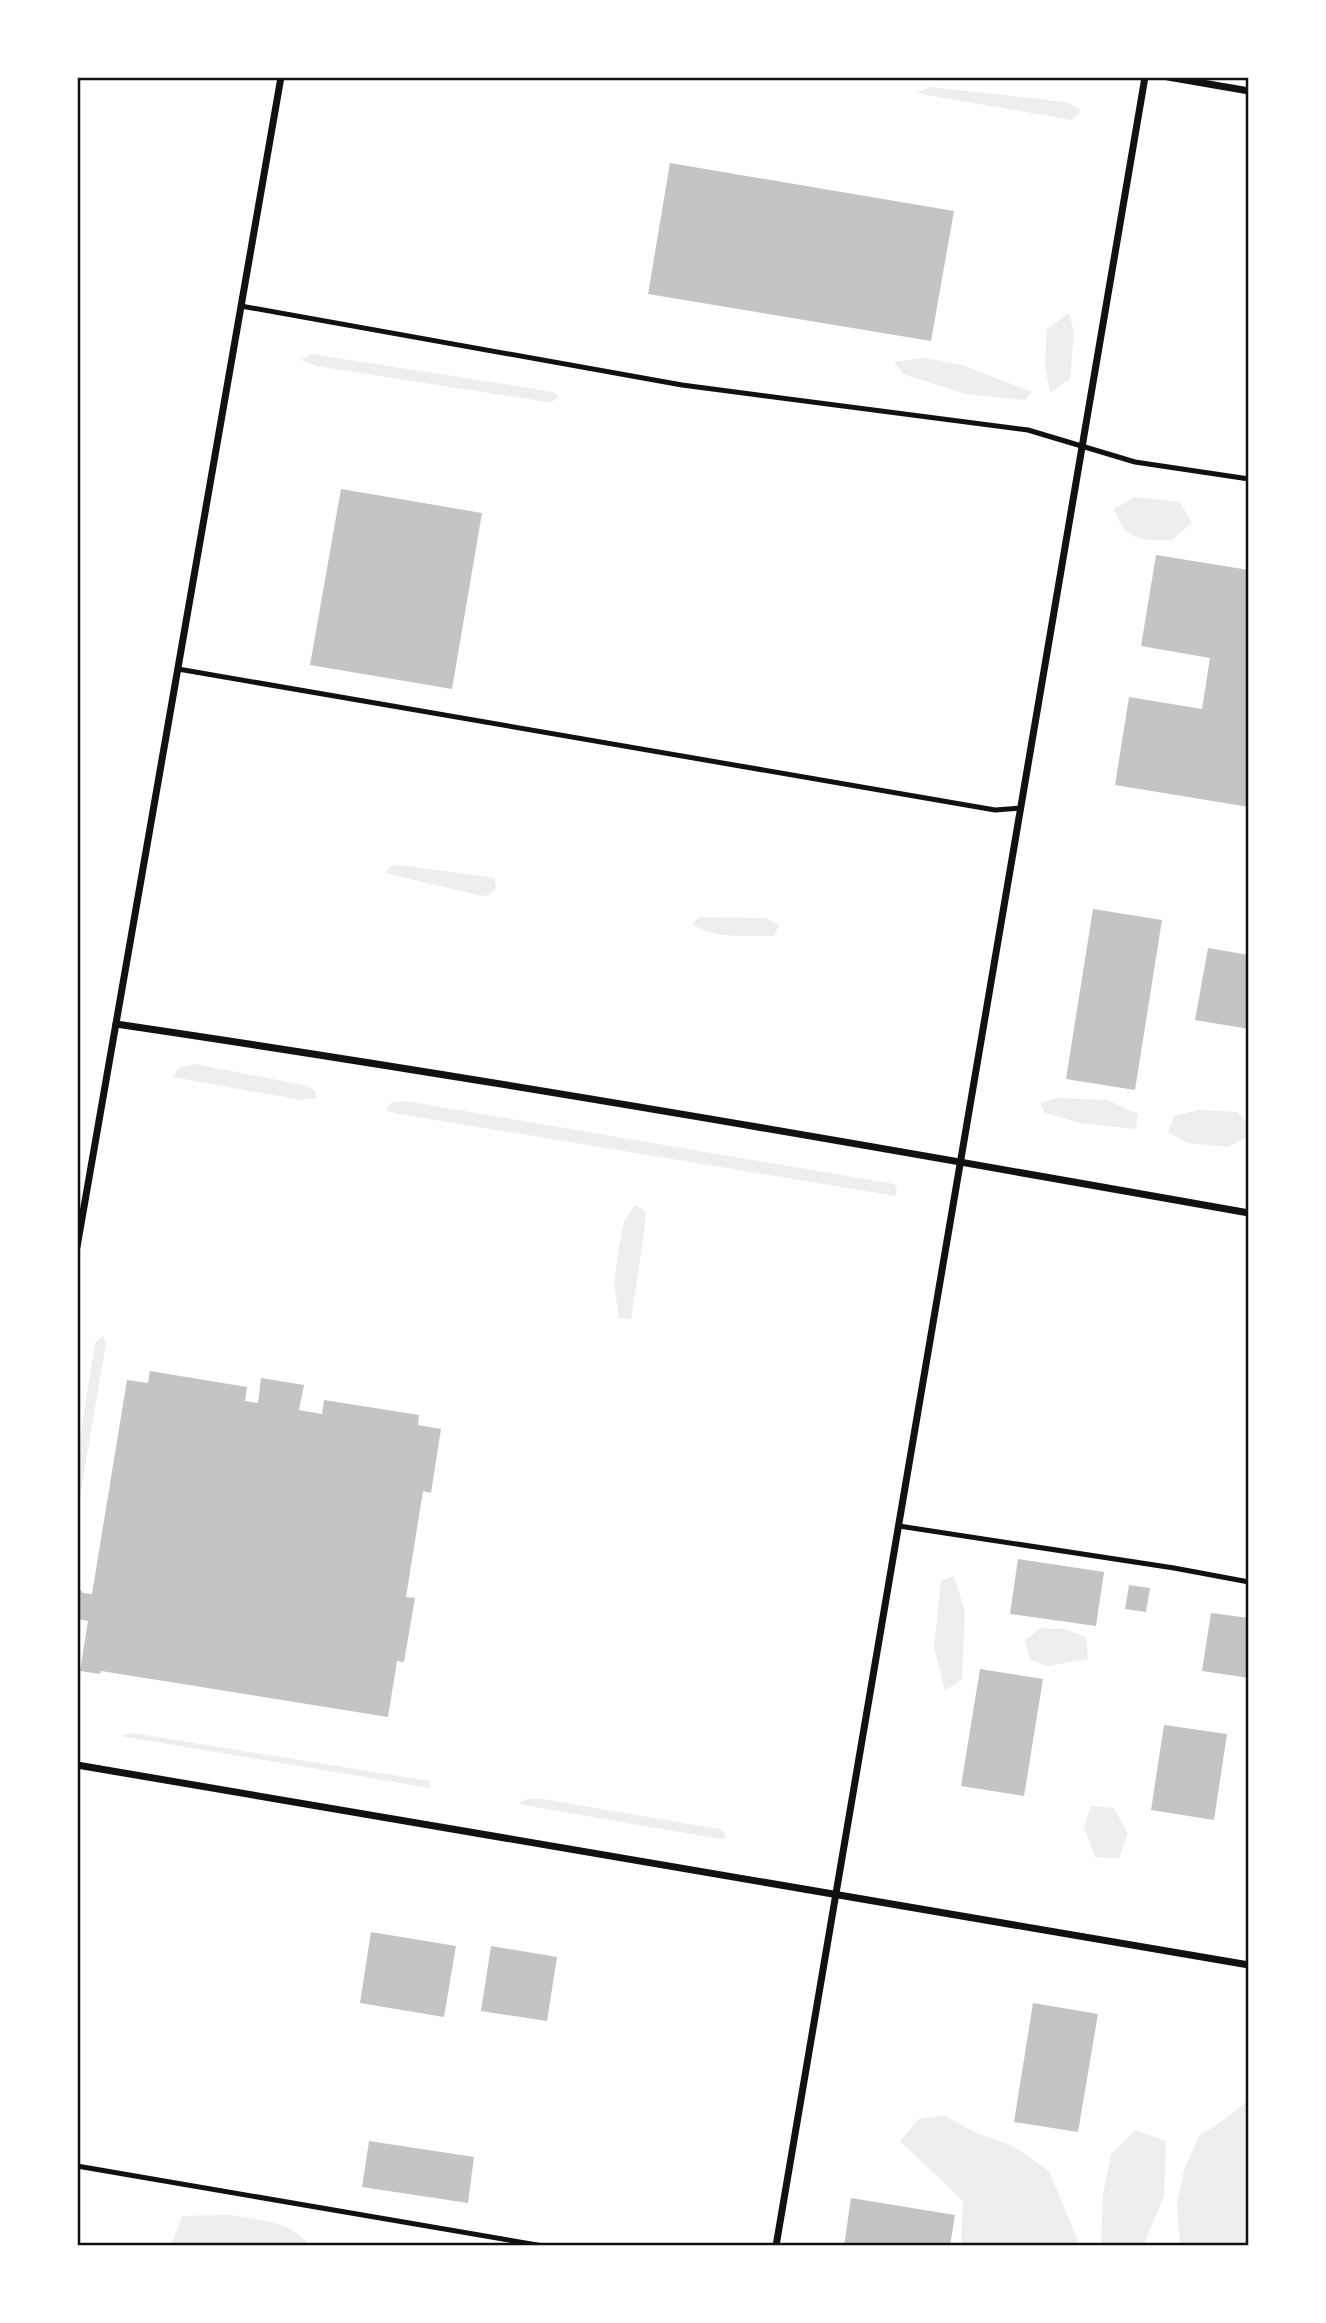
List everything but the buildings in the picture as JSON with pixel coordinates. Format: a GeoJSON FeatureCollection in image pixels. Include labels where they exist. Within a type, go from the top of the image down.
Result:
{"type":"FeatureCollection","features":[{"type":"Feature","properties":{"kind":"street"},"geometry":{"type":"LineString","coordinates":[[77,1247],[281,77]]}},
{"type":"Feature","properties":{"kind":"street"},"geometry":{"type":"LineString","coordinates":[[776,2246],[1145,77]]}},
{"type":"Feature","properties":{"kind":"street"},"geometry":{"type":"LineString","coordinates":[[1168,77],[1249,90]]}},
{"type":"Feature","properties":{"kind":"street"},"geometry":{"type":"LineString","coordinates":[[116,1024],[354,1059],[1249,1213]]}},
{"type":"Feature","properties":{"kind":"street"},"geometry":{"type":"LineString","coordinates":[[77,1766],[1249,1965]]}},
{"type":"Feature","properties":{"kind":"lane"},"geometry":{"type":"LineString","coordinates":[[241,306],[682,385],[1028,430],[1135,462],[1249,479]]}},
{"type":"Feature","properties":{"kind":"lane"},"geometry":{"type":"LineString","coordinates":[[178,669],[995,810],[1021,808]]}},
{"type":"Feature","properties":{"kind":"lane"},"geometry":{"type":"LineString","coordinates":[[899,1527],[1174,1568],[1249,1582]]}},
{"type":"Feature","properties":{"kind":"lane"},"geometry":{"type":"LineString","coordinates":[[77,2166],[543,2246]]}},
{"type":"Feature","properties":{"kind":"shaded area"},"geometry":{"type":"Polygon","coordinates":[[[930,87],[1066,102],[1081,110],[1072,120],[916,93],[930,87]]]}},
{"type":"Feature","properties":{"kind":"shaded area"},"geometry":{"type":"Polygon","coordinates":[[[1069,313],[1074,332],[1070,379],[1050,393],[1045,365],[1047,329],[1069,313]]]}},
{"type":"Feature","properties":{"kind":"shaded area"},"geometry":{"type":"Polygon","coordinates":[[[311,354],[554,392],[558,397],[552,402],[541,401],[316,366],[301,360],[311,354]]]}},
{"type":"Feature","properties":{"kind":"shaded area"},"geometry":{"type":"Polygon","coordinates":[[[924,358],[962,365],[1032,392],[1025,400],[966,394],[903,374],[894,362],[924,358]]]}},
{"type":"Feature","properties":{"kind":"shaded area"},"geometry":{"type":"Polygon","coordinates":[[[1135,497],[1180,502],[1192,523],[1172,540],[1136,537],[1124,528],[1114,509],[1135,497]]]}},
{"type":"Feature","properties":{"kind":"shaded area"},"geometry":{"type":"Polygon","coordinates":[[[400,865],[494,878],[496,887],[488,896],[477,895],[386,873],[390,866],[400,865]]]}},
{"type":"Feature","properties":{"kind":"shaded area"},"geometry":{"type":"Polygon","coordinates":[[[699,917],[765,918],[779,925],[774,936],[732,936],[710,932],[692,924],[699,917]]]}},
{"type":"Feature","properties":{"kind":"shaded area"},"geometry":{"type":"Polygon","coordinates":[[[195,1064],[308,1086],[316,1092],[316,1098],[301,1100],[173,1077],[178,1068],[195,1064]]]}},
{"type":"Feature","properties":{"kind":"shaded area"},"geometry":{"type":"Polygon","coordinates":[[[1057,1098],[1107,1100],[1138,1114],[1136,1129],[1081,1123],[1045,1113],[1040,1103],[1057,1098]]]}},
{"type":"Feature","properties":{"kind":"shaded area"},"geometry":{"type":"Polygon","coordinates":[[[405,1101],[894,1184],[897,1188],[896,1196],[386,1110],[391,1103],[405,1101]]]}},
{"type":"Feature","properties":{"kind":"shaded area"},"geometry":{"type":"Polygon","coordinates":[[[1199,1110],[1237,1112],[1249,1125],[1249,1136],[1228,1147],[1187,1143],[1168,1132],[1174,1116],[1199,1110]]]}},
{"type":"Feature","properties":{"kind":"shaded area"},"geometry":{"type":"Polygon","coordinates":[[[635,1205],[645,1211],[645,1226],[631,1320],[619,1318],[614,1284],[624,1221],[635,1205]]]}},
{"type":"Feature","properties":{"kind":"shaded area"},"geometry":{"type":"Polygon","coordinates":[[[103,1336],[106,1343],[77,1514],[77,1457],[95,1343],[103,1336]]]}},
{"type":"Feature","properties":{"kind":"shaded area"},"geometry":{"type":"Polygon","coordinates":[[[954,1576],[965,1612],[962,1679],[945,1691],[934,1647],[941,1581],[954,1576]]]}},
{"type":"Feature","properties":{"kind":"shaded area"},"geometry":{"type":"Polygon","coordinates":[[[1041,1628],[1064,1629],[1086,1637],[1088,1659],[1047,1666],[1030,1659],[1025,1640],[1041,1628]]]}},
{"type":"Feature","properties":{"kind":"shaded area"},"geometry":{"type":"Polygon","coordinates":[[[132,1733],[430,1781],[430,1788],[120,1736],[132,1733]]]}},
{"type":"Feature","properties":{"kind":"shaded area"},"geometry":{"type":"Polygon","coordinates":[[[527,1799],[542,1799],[719,1829],[725,1833],[725,1838],[518,1804],[527,1799]]]}},
{"type":"Feature","properties":{"kind":"shaded area"},"geometry":{"type":"Polygon","coordinates":[[[1091,1806],[1114,1808],[1128,1834],[1119,1858],[1095,1857],[1084,1827],[1091,1806]]]}},
{"type":"Feature","properties":{"kind":"shaded area"},"geometry":{"type":"Polygon","coordinates":[[[1249,2099],[1249,2246],[1180,2246],[1177,2205],[1184,2170],[1199,2136],[1249,2099]]]}},
{"type":"Feature","properties":{"kind":"shaded area"},"geometry":{"type":"Polygon","coordinates":[[[944,2115],[976,2133],[1013,2146],[1049,2171],[1078,2241],[1071,2246],[961,2246],[963,2201],[900,2141],[919,2119],[944,2115]]]}},
{"type":"Feature","properties":{"kind":"shaded area"},"geometry":{"type":"Polygon","coordinates":[[[1135,2130],[1166,2141],[1164,2196],[1143,2246],[1101,2246],[1103,2194],[1111,2154],[1135,2130]]]}},
{"type":"Feature","properties":{"kind":"shaded area"},"geometry":{"type":"Polygon","coordinates":[[[230,2215],[263,2220],[284,2227],[294,2231],[309,2246],[171,2246],[182,2216],[230,2215]]]}}]}
